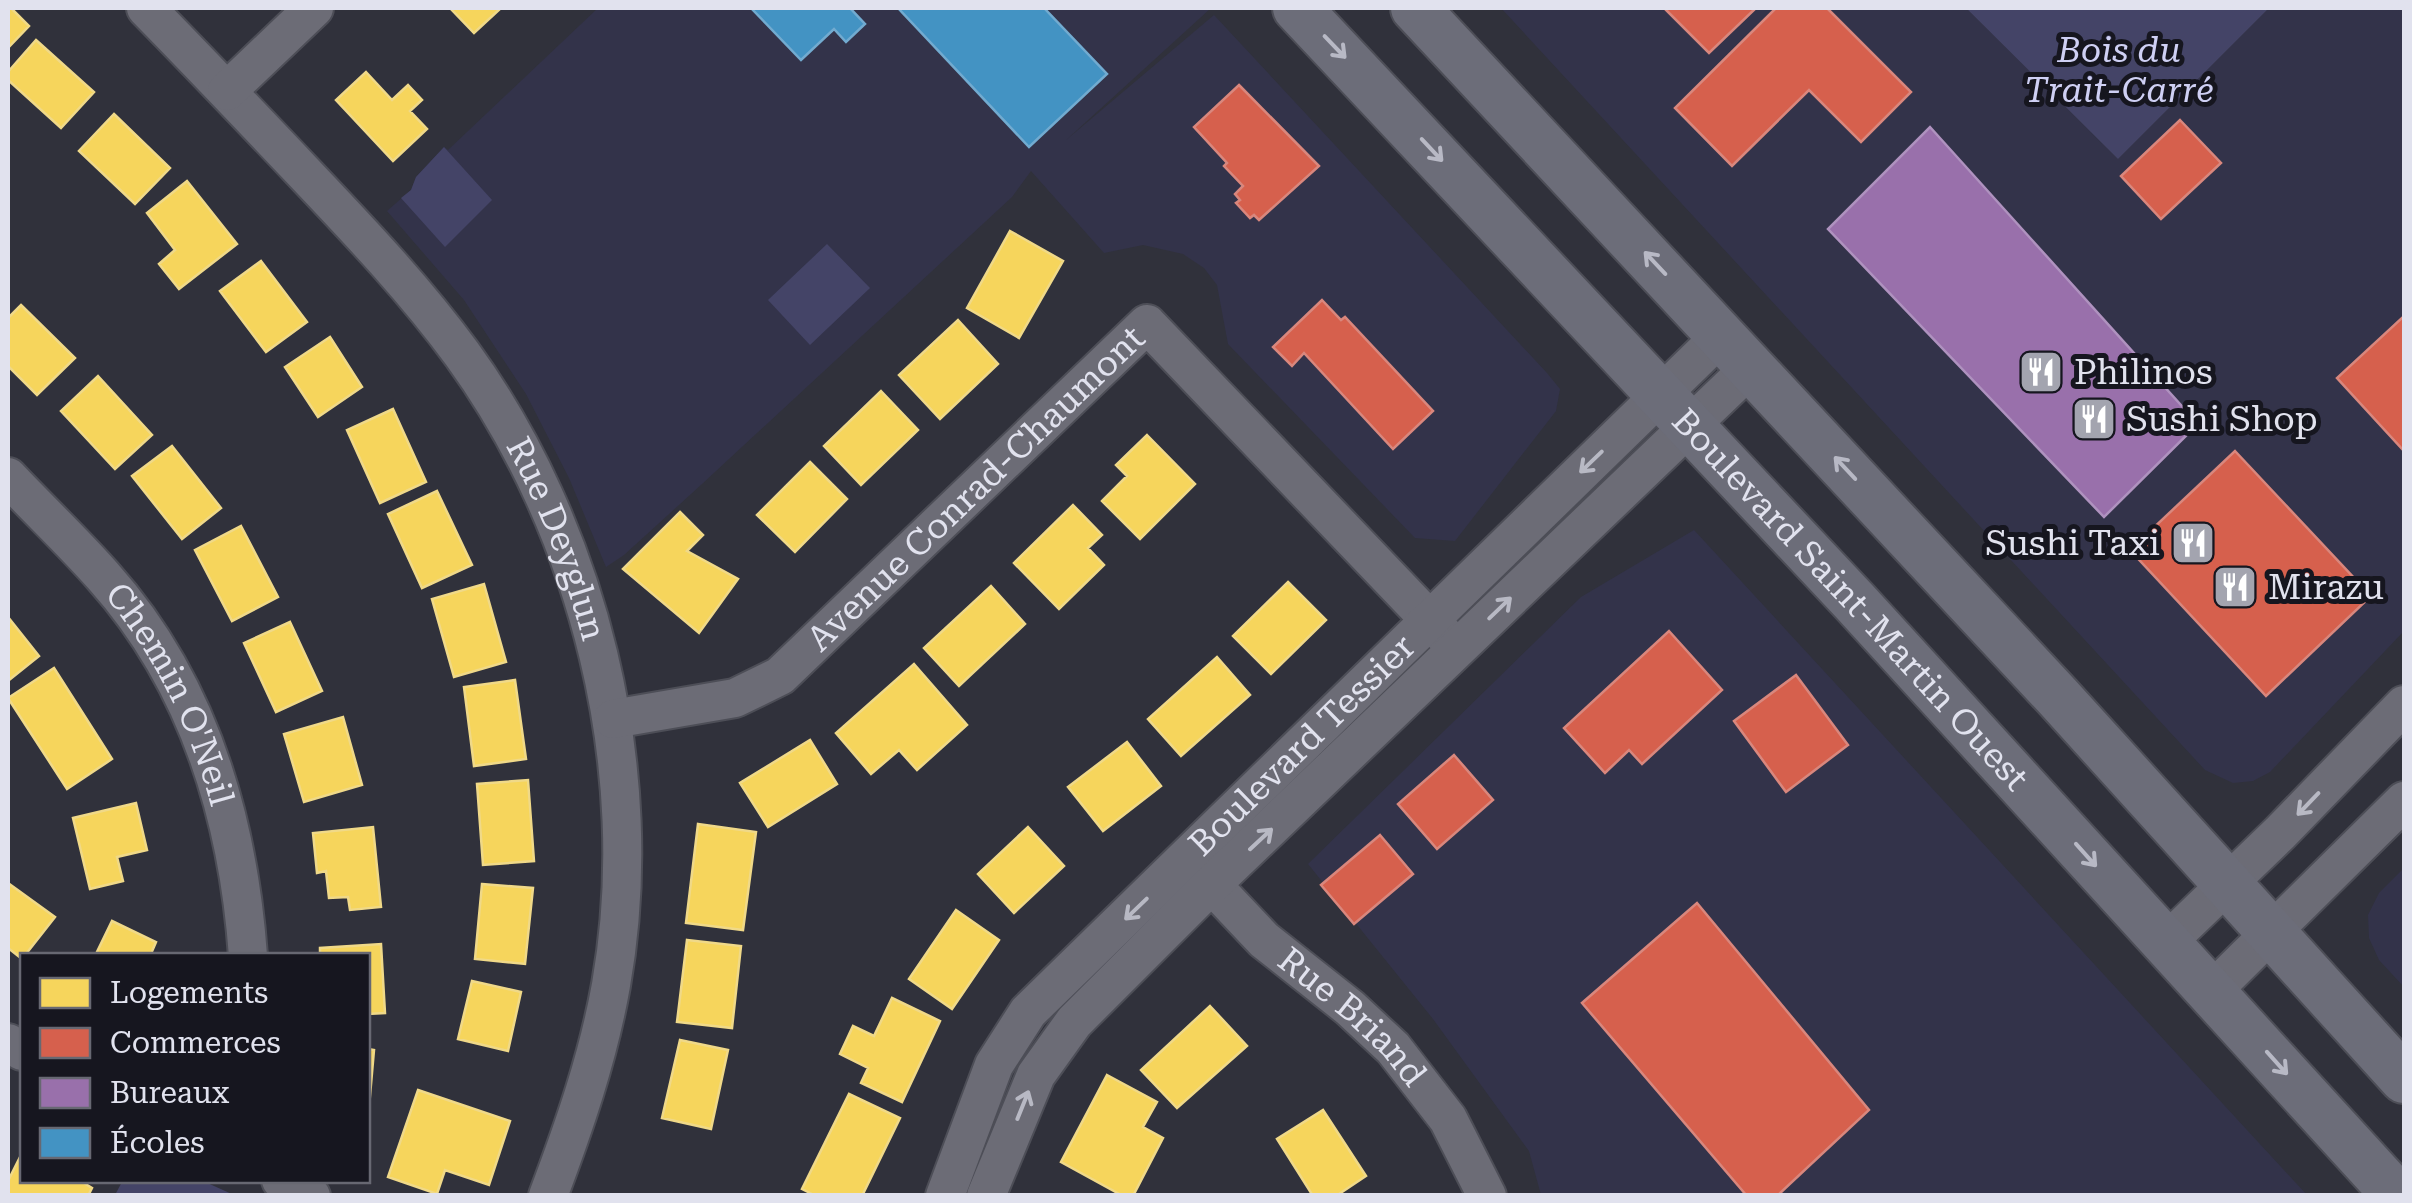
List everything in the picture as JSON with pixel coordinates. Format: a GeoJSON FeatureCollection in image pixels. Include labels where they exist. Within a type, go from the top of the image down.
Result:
{"type":"FeatureCollection","features":[{"type":"Feature","properties":{"kind":"main road","name":"Boulevard Saint-Martin Ouest"},"geometry":{"type":"LineString","coordinates":[[1297,8],[1675,410],[2397,1196]]}},
{"type":"Feature","properties":{"kind":"main road"},"geometry":{"type":"LineString","coordinates":[[1415,8],[1736,350],[2404,1079]]}},
{"type":"Feature","properties":{"kind":"street","name":"Rue Deyglun"},"geometry":{"type":"LineString","coordinates":[[146,8],[400,275],[464,358],[531,471],[567,556],[596,646],[613,720],[622,864],[611,984],[582,1100],[548,1196]]}},
{"type":"Feature","properties":{"kind":"street"},"geometry":{"type":"LineString","coordinates":[[227,91],[314,8]]}},
{"type":"Feature","properties":{"kind":"street","name":"Avenue Conrad-Chaumont"},"geometry":{"type":"LineString","coordinates":[[613,720],[735,698],[780,676],[1147,324],[1458,650]]}},
{"type":"Feature","properties":{"kind":"street","name":"Boulevard Tessier"},"geometry":{"type":"LineString","coordinates":[[945,1196],[994,1065],[1014,1029],[1042,996],[1200,872],[1458,650],[1675,410],[1736,350]]}},
{"type":"Feature","properties":{"kind":"street","name":"Boulevard Tessier"},"geometry":{"type":"LineString","coordinates":[[986,1196],[1031,1085],[1053,1048],[1200,872],[1431,621],[1675,410]]}},
{"type":"Feature","properties":{"kind":"street","name":"Chemin O'Neil"},"geometry":{"type":"LineString","coordinates":[[8,476],[106,578],[184,696],[211,760],[230,824],[248,953]]}},
{"type":"Feature","properties":{"kind":"street"},"geometry":{"type":"LineString","coordinates":[[2166,942],[2404,705]]}},
{"type":"Feature","properties":{"kind":"street"},"geometry":{"type":"LineString","coordinates":[[2212,991],[2404,801]]}},
{"type":"Feature","properties":{"kind":"street","name":"Rue Briand"},"geometry":{"type":"LineString","coordinates":[[1200,872],[1264,940],[1350,1008],[1403,1060],[1448,1119],[1487,1196]]}},
{"type":"Feature","properties":{"kind":"street"},"geometry":{"type":"LineString","coordinates":[[287,1183],[311,1196]]}},
{"type":"Feature","properties":{"kind":"shaded area"},"geometry":{"type":"Polygon","coordinates":[[[598,8],[1211,8],[1065,141],[1214,15],[1547,373],[1560,389],[1556,411],[1455,541],[1415,538],[1228,344],[1217,285],[1204,268],[1183,254],[1143,245],[1104,253],[1031,171],[1012,197],[702,484],[606,567],[569,478],[526,394],[464,300],[387,211],[411,190],[416,177],[444,147],[448,150],[598,8]]]}},
{"type":"Feature","properties":{"kind":"shaded area"},"geometry":{"type":"Polygon","coordinates":[[[1501,8],[1966,8],[2118,159],[2269,8],[2404,8],[2404,631],[2270,772],[2253,781],[2233,783],[2205,770],[1501,8]]]}},
{"type":"Feature","properties":{"kind":"shaded area"},"geometry":{"type":"Polygon","coordinates":[[[1694,530],[2307,1195],[1541,1195],[1529,1151],[1433,1019],[1308,864],[1581,597],[1694,530]]]}},
{"type":"Feature","properties":{"kind":"shaded area"},"geometry":{"type":"Polygon","coordinates":[[[2404,868],[2404,987],[2379,960],[2369,938],[2368,915],[2379,893],[2404,868]]]}},
{"type":"Feature","properties":{"kind":"green space","name":"Bois du Trait-Carré"},"geometry":{"type":"Polygon","coordinates":[[[1966,8],[2269,8],[2118,159],[1966,8]]]}},
{"type":"Feature","properties":{"kind":"green space"},"geometry":{"type":"Polygon","coordinates":[[[444,147],[492,200],[445,247],[401,198],[444,147]]]}},
{"type":"Feature","properties":{"kind":"green space"},"geometry":{"type":"Polygon","coordinates":[[[827,244],[870,288],[810,345],[768,300],[827,244]]]}},
{"type":"Feature","properties":{"kind":"green space"},"geometry":{"type":"Polygon","coordinates":[[[121,1183],[207,1183],[234,1195],[115,1195],[121,1183]]]}},
{"type":"Feature","properties":{"kind":"building: Logements"},"geometry":{"type":"Polygon","coordinates":[[[8,8],[29,26],[8,48],[8,8]]]}},
{"type":"Feature","properties":{"kind":"building: Logements"},"geometry":{"type":"Polygon","coordinates":[[[450,8],[501,8],[474,33],[450,8]]]}},
{"type":"Feature","properties":{"kind":"building: Logements"},"geometry":{"type":"Polygon","coordinates":[[[36,40],[94,92],[61,128],[8,80],[8,72],[36,40]]]}},
{"type":"Feature","properties":{"kind":"building: Logements"},"geometry":{"type":"Polygon","coordinates":[[[366,72],[392,100],[408,85],[422,100],[410,111],[427,129],[393,161],[336,100],[366,72]]]}},
{"type":"Feature","properties":{"kind":"building: Logements"},"geometry":{"type":"Polygon","coordinates":[[[114,114],[170,168],[135,204],[79,151],[114,114]]]}},
{"type":"Feature","properties":{"kind":"building: Logements"},"geometry":{"type":"Polygon","coordinates":[[[187,181],[237,244],[179,289],[159,264],[175,250],[147,213],[187,181]]]}},
{"type":"Feature","properties":{"kind":"building: Logements"},"geometry":{"type":"Polygon","coordinates":[[[1010,231],[1063,261],[1019,338],[967,308],[1010,231]]]}},
{"type":"Feature","properties":{"kind":"building: Logements"},"geometry":{"type":"Polygon","coordinates":[[[261,261],[307,322],[266,352],[220,291],[261,261]]]}},
{"type":"Feature","properties":{"kind":"building: Logements"},"geometry":{"type":"Polygon","coordinates":[[[21,305],[75,358],[37,395],[8,366],[8,318],[21,305]]]}},
{"type":"Feature","properties":{"kind":"building: Logements"},"geometry":{"type":"Polygon","coordinates":[[[958,320],[998,364],[940,419],[899,375],[958,320]]]}},
{"type":"Feature","properties":{"kind":"building: Logements"},"geometry":{"type":"Polygon","coordinates":[[[330,337],[362,387],[318,417],[285,367],[330,337]]]}},
{"type":"Feature","properties":{"kind":"building: Logements"},"geometry":{"type":"Polygon","coordinates":[[[98,376],[152,435],[115,469],[61,411],[98,376]]]}},
{"type":"Feature","properties":{"kind":"building: Logements"},"geometry":{"type":"Polygon","coordinates":[[[881,391],[918,430],[861,485],[824,446],[881,391]]]}},
{"type":"Feature","properties":{"kind":"building: Logements"},"geometry":{"type":"Polygon","coordinates":[[[393,409],[426,482],[380,503],[347,430],[393,409]]]}},
{"type":"Feature","properties":{"kind":"building: Logements"},"geometry":{"type":"Polygon","coordinates":[[[1147,435],[1195,484],[1140,539],[1102,501],[1127,476],[1116,465],[1147,435]]]}},
{"type":"Feature","properties":{"kind":"building: Logements"},"geometry":{"type":"Polygon","coordinates":[[[172,446],[221,508],[182,539],[132,476],[172,446]]]}},
{"type":"Feature","properties":{"kind":"building: Logements"},"geometry":{"type":"Polygon","coordinates":[[[810,462],[847,499],[795,552],[757,515],[810,462]]]}},
{"type":"Feature","properties":{"kind":"building: Logements"},"geometry":{"type":"Polygon","coordinates":[[[437,491],[472,565],[422,588],[388,514],[437,491]]]}},
{"type":"Feature","properties":{"kind":"building: Logements"},"geometry":{"type":"Polygon","coordinates":[[[1073,505],[1102,535],[1088,548],[1104,565],[1059,609],[1014,563],[1073,505]]]}},
{"type":"Feature","properties":{"kind":"building: Logements"},"geometry":{"type":"Polygon","coordinates":[[[680,512],[703,535],[687,551],[738,579],[699,633],[623,569],[680,512]]]}},
{"type":"Feature","properties":{"kind":"building: Logements"},"geometry":{"type":"Polygon","coordinates":[[[241,526],[278,597],[232,621],[195,550],[241,526]]]}},
{"type":"Feature","properties":{"kind":"building: Logements"},"geometry":{"type":"Polygon","coordinates":[[[1288,582],[1326,620],[1271,674],[1233,636],[1288,582]]]}},
{"type":"Feature","properties":{"kind":"building: Logements"},"geometry":{"type":"Polygon","coordinates":[[[484,584],[506,662],[454,677],[432,599],[484,584]]]}},
{"type":"Feature","properties":{"kind":"building: Logements"},"geometry":{"type":"Polygon","coordinates":[[[991,586],[1025,624],[959,686],[924,648],[991,586]]]}},
{"type":"Feature","properties":{"kind":"building: Logements"},"geometry":{"type":"Polygon","coordinates":[[[8,617],[39,656],[8,681],[8,617]]]}},
{"type":"Feature","properties":{"kind":"building: Logements"},"geometry":{"type":"Polygon","coordinates":[[[290,622],[322,691],[276,712],[244,643],[290,622]]]}},
{"type":"Feature","properties":{"kind":"building: Logements"},"geometry":{"type":"Polygon","coordinates":[[[1217,657],[1250,695],[1181,756],[1148,719],[1217,657]]]}},
{"type":"Feature","properties":{"kind":"building: Logements"},"geometry":{"type":"Polygon","coordinates":[[[914,664],[967,725],[917,770],[899,750],[871,774],[836,733],[914,664]]]}},
{"type":"Feature","properties":{"kind":"building: Logements"},"geometry":{"type":"Polygon","coordinates":[[[54,668],[112,759],[67,789],[8,698],[54,668]]]}},
{"type":"Feature","properties":{"kind":"building: Logements"},"geometry":{"type":"Polygon","coordinates":[[[515,680],[526,759],[474,766],[464,687],[515,680]]]}},
{"type":"Feature","properties":{"kind":"building: Logements"},"geometry":{"type":"Polygon","coordinates":[[[343,717],[362,785],[304,802],[284,734],[343,717]]]}},
{"type":"Feature","properties":{"kind":"building: Logements"},"geometry":{"type":"Polygon","coordinates":[[[810,740],[837,784],[768,827],[740,783],[810,740]]]}},
{"type":"Feature","properties":{"kind":"building: Logements"},"geometry":{"type":"Polygon","coordinates":[[[1127,742],[1161,786],[1103,831],[1068,787],[1127,742]]]}},
{"type":"Feature","properties":{"kind":"building: Logements"},"geometry":{"type":"Polygon","coordinates":[[[528,780],[534,861],[483,865],[477,784],[528,780]]]}},
{"type":"Feature","properties":{"kind":"building: Logements"},"geometry":{"type":"Polygon","coordinates":[[[136,803],[147,850],[117,857],[123,881],[90,889],[73,818],[136,803]]]}},
{"type":"Feature","properties":{"kind":"building: Logements"},"geometry":{"type":"Polygon","coordinates":[[[698,824],[756,832],[743,930],[686,923],[698,824]]]}},
{"type":"Feature","properties":{"kind":"building: Logements"},"geometry":{"type":"Polygon","coordinates":[[[373,827],[381,907],[350,910],[348,897],[329,898],[326,871],[317,873],[313,833],[373,827]]]}},
{"type":"Feature","properties":{"kind":"building: Logements"},"geometry":{"type":"Polygon","coordinates":[[[1028,827],[1064,866],[1014,913],[978,874],[1028,827]]]}},
{"type":"Feature","properties":{"kind":"building: Logements"},"geometry":{"type":"Polygon","coordinates":[[[8,883],[55,917],[20,957],[8,948],[8,883]]]}},
{"type":"Feature","properties":{"kind":"building: Logements"},"geometry":{"type":"Polygon","coordinates":[[[482,884],[533,888],[525,964],[475,959],[482,884]]]}},
{"type":"Feature","properties":{"kind":"building: Logements"},"geometry":{"type":"Polygon","coordinates":[[[956,910],[999,940],[952,1009],[909,979],[956,910]]]}},
{"type":"Feature","properties":{"kind":"building: Logements"},"geometry":{"type":"Polygon","coordinates":[[[112,921],[156,942],[151,953],[96,953],[112,921]]]}},
{"type":"Feature","properties":{"kind":"building: Logements"},"geometry":{"type":"Polygon","coordinates":[[[687,940],[741,946],[732,1028],[677,1022],[687,940]]]}},
{"type":"Feature","properties":{"kind":"building: Logements"},"geometry":{"type":"Polygon","coordinates":[[[381,944],[385,1013],[370,1014],[370,953],[320,953],[320,948],[381,944]]]}},
{"type":"Feature","properties":{"kind":"building: Logements"},"geometry":{"type":"Polygon","coordinates":[[[472,981],[521,992],[508,1051],[458,1039],[472,981]]]}},
{"type":"Feature","properties":{"kind":"building: Logements"},"geometry":{"type":"Polygon","coordinates":[[[892,998],[940,1021],[902,1102],[861,1083],[868,1068],[840,1054],[853,1026],[874,1036],[892,998]]]}},
{"type":"Feature","properties":{"kind":"building: Logements"},"geometry":{"type":"Polygon","coordinates":[[[1210,1006],[1247,1046],[1177,1108],[1141,1070],[1210,1006]]]}},
{"type":"Feature","properties":{"kind":"building: Logements"},"geometry":{"type":"Polygon","coordinates":[[[680,1040],[728,1050],[711,1129],[662,1118],[680,1040]]]}},
{"type":"Feature","properties":{"kind":"building: Logements"},"geometry":{"type":"Polygon","coordinates":[[[370,1049],[374,1050],[370,1096],[370,1049]]]}},
{"type":"Feature","properties":{"kind":"building: Logements"},"geometry":{"type":"Polygon","coordinates":[[[1107,1075],[1157,1102],[1143,1127],[1163,1138],[1133,1196],[1123,1196],[1061,1162],[1107,1075]]]}},
{"type":"Feature","properties":{"kind":"building: Logements"},"geometry":{"type":"Polygon","coordinates":[[[418,1090],[510,1121],[489,1185],[445,1170],[437,1194],[388,1177],[418,1090]]]}},
{"type":"Feature","properties":{"kind":"building: Logements"},"geometry":{"type":"Polygon","coordinates":[[[849,1094],[900,1118],[862,1196],[816,1196],[802,1189],[849,1094]]]}},
{"type":"Feature","properties":{"kind":"building: Logements"},"geometry":{"type":"Polygon","coordinates":[[[1323,1110],[1366,1176],[1336,1196],[1313,1196],[1277,1139],[1323,1110]]]}},
{"type":"Feature","properties":{"kind":"building: Logements"},"geometry":{"type":"Polygon","coordinates":[[[20,1157],[20,1183],[84,1183],[92,1188],[88,1196],[8,1196],[8,1181],[20,1157]]]}},
{"type":"Feature","properties":{"kind":"building: Commerces"},"geometry":{"type":"Polygon","coordinates":[[[1664,8],[1756,8],[1709,53],[1664,8]]]}},
{"type":"Feature","properties":{"kind":"building: Commerces"},"geometry":{"type":"Polygon","coordinates":[[[1776,8],[1827,8],[1911,92],[1861,142],[1809,90],[1732,166],[1675,108],[1776,8]]]}},
{"type":"Feature","properties":{"kind":"building: Commerces"},"geometry":{"type":"Polygon","coordinates":[[[1239,85],[1319,166],[1259,220],[1254,215],[1250,218],[1236,203],[1240,200],[1235,194],[1243,186],[1194,127],[1239,85]]]}},
{"type":"Feature","properties":{"kind":"building: Commerces"},"geometry":{"type":"Polygon","coordinates":[[[2180,120],[2221,163],[2161,219],[2121,176],[2180,120]]]}},
{"type":"Feature","properties":{"kind":"building: Commerces"},"geometry":{"type":"Polygon","coordinates":[[[1322,300],[1341,320],[1345,317],[1433,411],[1393,449],[1304,353],[1292,366],[1273,347],[1322,300]]]}},
{"type":"Feature","properties":{"kind":"building: Commerces"},"geometry":{"type":"Polygon","coordinates":[[[2404,316],[2404,451],[2337,378],[2404,316]]]}},
{"type":"Feature","properties":{"kind":"building: Commerces"},"geometry":{"type":"Polygon","coordinates":[[[2235,451],[2371,596],[2266,696],[2130,550],[2235,451]]]}},
{"type":"Feature","properties":{"kind":"building: Commerces"},"geometry":{"type":"Polygon","coordinates":[[[1669,631],[1722,690],[1642,764],[1629,750],[1605,773],[1564,728],[1669,631]]]}},
{"type":"Feature","properties":{"kind":"building: Commerces"},"geometry":{"type":"Polygon","coordinates":[[[1796,675],[1848,745],[1786,792],[1734,721],[1796,675]]]}},
{"type":"Feature","properties":{"kind":"building: Commerces"},"geometry":{"type":"Polygon","coordinates":[[[1454,755],[1493,800],[1437,849],[1398,804],[1454,755]]]}},
{"type":"Feature","properties":{"kind":"building: Commerces"},"geometry":{"type":"Polygon","coordinates":[[[1380,835],[1413,874],[1354,924],[1321,885],[1380,835]]]}},
{"type":"Feature","properties":{"kind":"building: Commerces"},"geometry":{"type":"Polygon","coordinates":[[[1697,903],[1869,1110],[1777,1196],[1747,1196],[1582,1003],[1697,903]]]}},
{"type":"Feature","properties":{"kind":"building: Bureaux"},"geometry":{"type":"Polygon","coordinates":[[[1930,127],[2198,424],[2104,517],[1828,229],[1930,127]]]}},
{"type":"Feature","properties":{"kind":"building: Écoles"},"geometry":{"type":"Polygon","coordinates":[[[751,8],[853,8],[865,24],[846,42],[834,29],[801,60],[751,8]]]}},
{"type":"Feature","properties":{"kind":"building: Écoles"},"geometry":{"type":"Polygon","coordinates":[[[898,8],[1044,8],[1107,74],[1029,147],[898,8]]]}},
{"type":"Feature","properties":{"kind":"place","name":"Philinos"},"geometry":{"type":"Point","coordinates":[2041,372]}},
{"type":"Feature","properties":{"kind":"place","name":"Sushi Shop"},"geometry":{"type":"Point","coordinates":[2094,419]}},
{"type":"Feature","properties":{"kind":"place","name":"Sushi Taxi"},"geometry":{"type":"Point","coordinates":[2193,543]}},
{"type":"Feature","properties":{"kind":"place","name":"Mirazu"},"geometry":{"type":"Point","coordinates":[2235,587]}}]}
